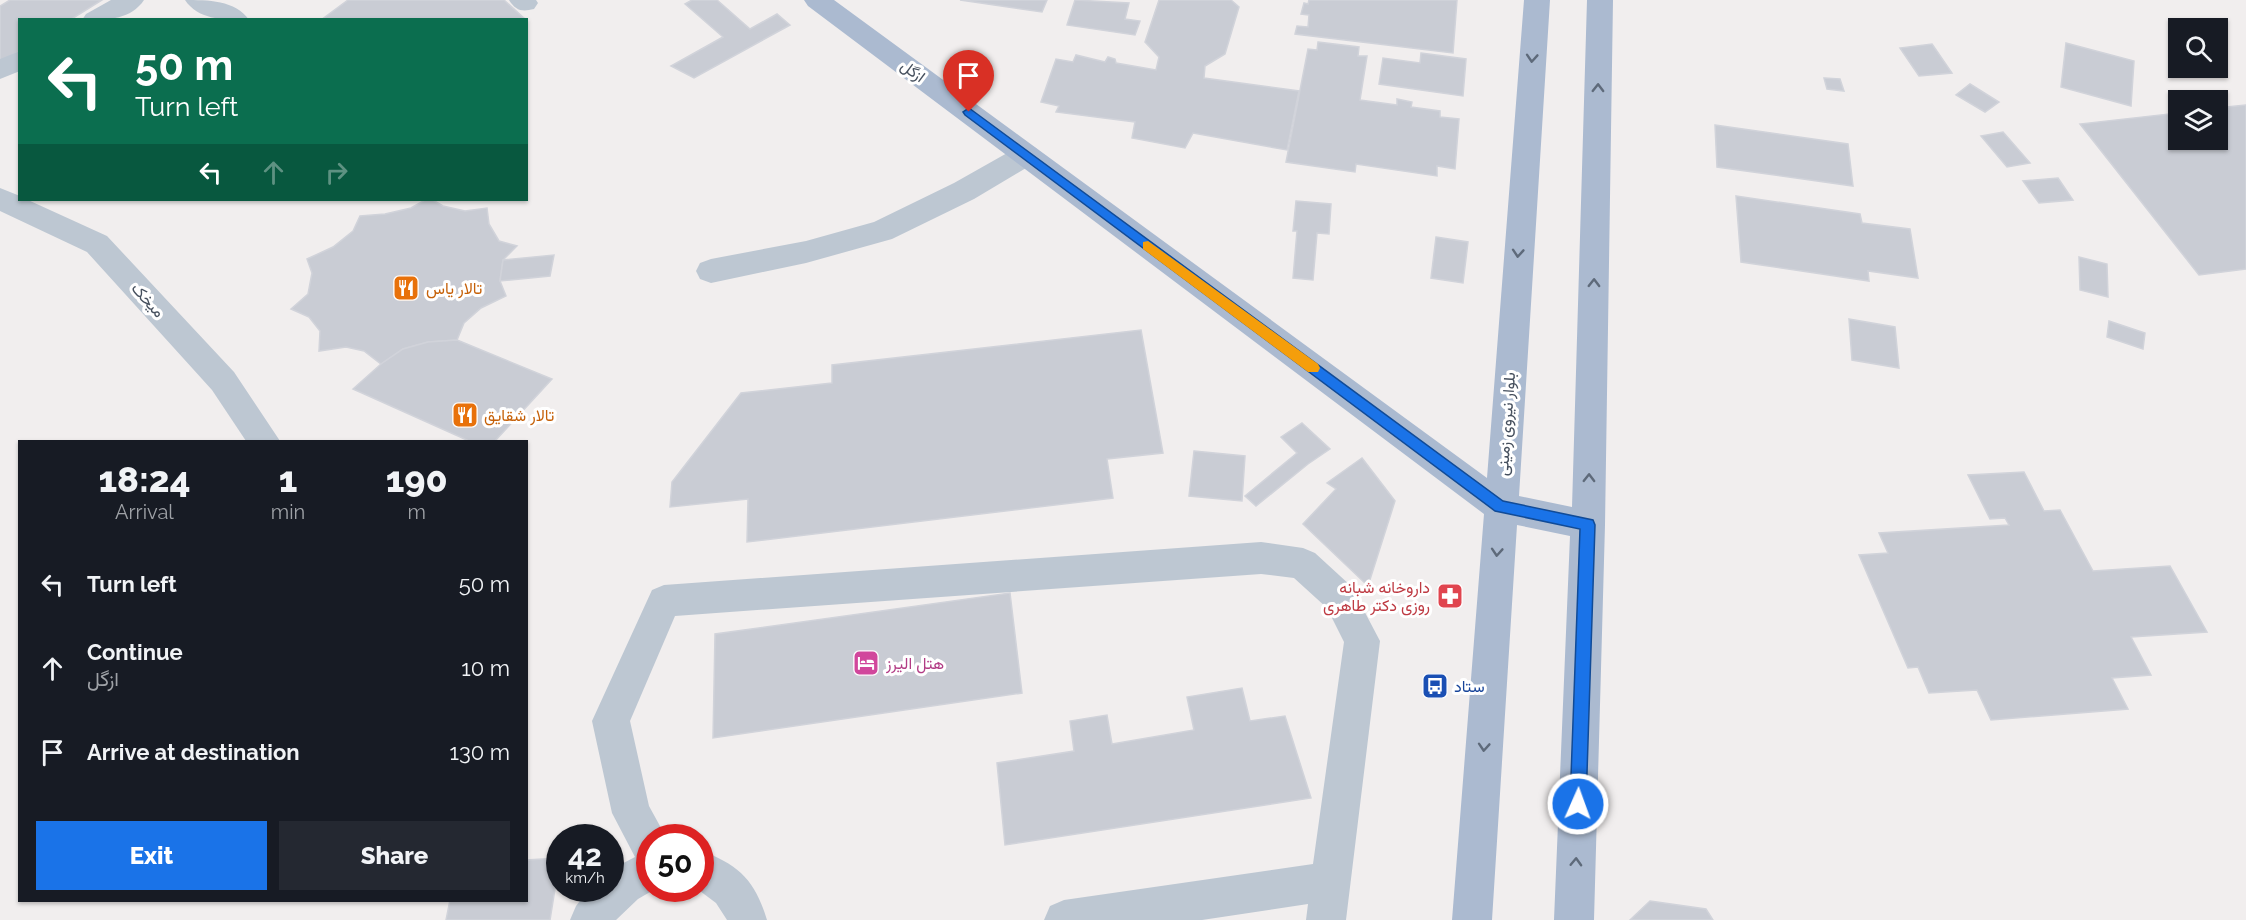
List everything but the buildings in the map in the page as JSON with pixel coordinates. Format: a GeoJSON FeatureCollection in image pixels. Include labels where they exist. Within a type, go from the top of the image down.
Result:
{"type":"FeatureCollection","features":[{"type":"Feature","properties":{"kind":"main road","name":"ازگل"},"geometry":{"type":"LineString","coordinates":[[817,0],[1500,507]]}},
{"type":"Feature","properties":{"kind":"main road","name":"بلوار نیروی زمینی"},"geometry":{"type":"LineString","coordinates":[[1472,920],[1536,0]]}},
{"type":"Feature","properties":{"kind":"main road"},"geometry":{"type":"LineString","coordinates":[[1574,920],[1588,525],[1600,0]]}},
{"type":"Feature","properties":{"kind":"main road"},"geometry":{"type":"LineString","coordinates":[[1500,507],[1588,525]]}},
{"type":"Feature","properties":{"kind":"street"},"geometry":{"type":"LineString","coordinates":[[99,18],[131,0]]}},
{"type":"Feature","properties":{"kind":"street"},"geometry":{"type":"LineString","coordinates":[[198,0],[232,18]]}},
{"type":"Feature","properties":{"kind":"street"},"geometry":{"type":"LineString","coordinates":[[0,70],[18,61]]}},
{"type":"Feature","properties":{"kind":"street"},"geometry":{"type":"LineString","coordinates":[[711,271],[806,252],[882,231],[964,191],[1026,155]]}},
{"type":"Feature","properties":{"kind":"street","name":"میخک"},"geometry":{"type":"LineString","coordinates":[[0,200],[97,244],[223,381],[263,440]]}},
{"type":"Feature","properties":{"kind":"street"},"geometry":{"type":"LineString","coordinates":[[638,824],[632,813],[611,721],[664,601],[1261,558],[1303,564],[1339,597],[1362,641],[1326,920]]}},
{"type":"Feature","properties":{"kind":"street"},"geometry":{"type":"LineString","coordinates":[[714,875],[732,889],[745,911],[747,920]]}},
{"type":"Feature","properties":{"kind":"street"},"geometry":{"type":"LineString","coordinates":[[590,920],[611,894],[636,877]]}},
{"type":"Feature","properties":{"kind":"street"},"geometry":{"type":"LineString","coordinates":[[1064,920],[1332,881]]}},
{"type":"Feature","properties":{"kind":"slow traffic"},"geometry":{"type":"LineString","coordinates":[[1148,245],[1313,368]]}},
{"type":"Feature","properties":{"kind":"place","name":"تالار یاس"},"geometry":{"type":"Point","coordinates":[406,288]}},
{"type":"Feature","properties":{"kind":"place","name":"تالار شقایق"},"geometry":{"type":"Point","coordinates":[465,415]}},
{"type":"Feature","properties":{"kind":"place","name":"داروخانه شبانه روزی دکتر طاهری"},"geometry":{"type":"Point","coordinates":[1450,596]}},
{"type":"Feature","properties":{"kind":"place","name":"هتل الیرز"},"geometry":{"type":"Point","coordinates":[866,663]}},
{"type":"Feature","properties":{"kind":"place","name":"ستاد"},"geometry":{"type":"Point","coordinates":[1435,686]}},
{"type":"Feature","properties":{"kind":"route"},"geometry":{"type":"LineString","coordinates":[[969,112],[1500,507],[1588,525],[1578,804]]}}]}
